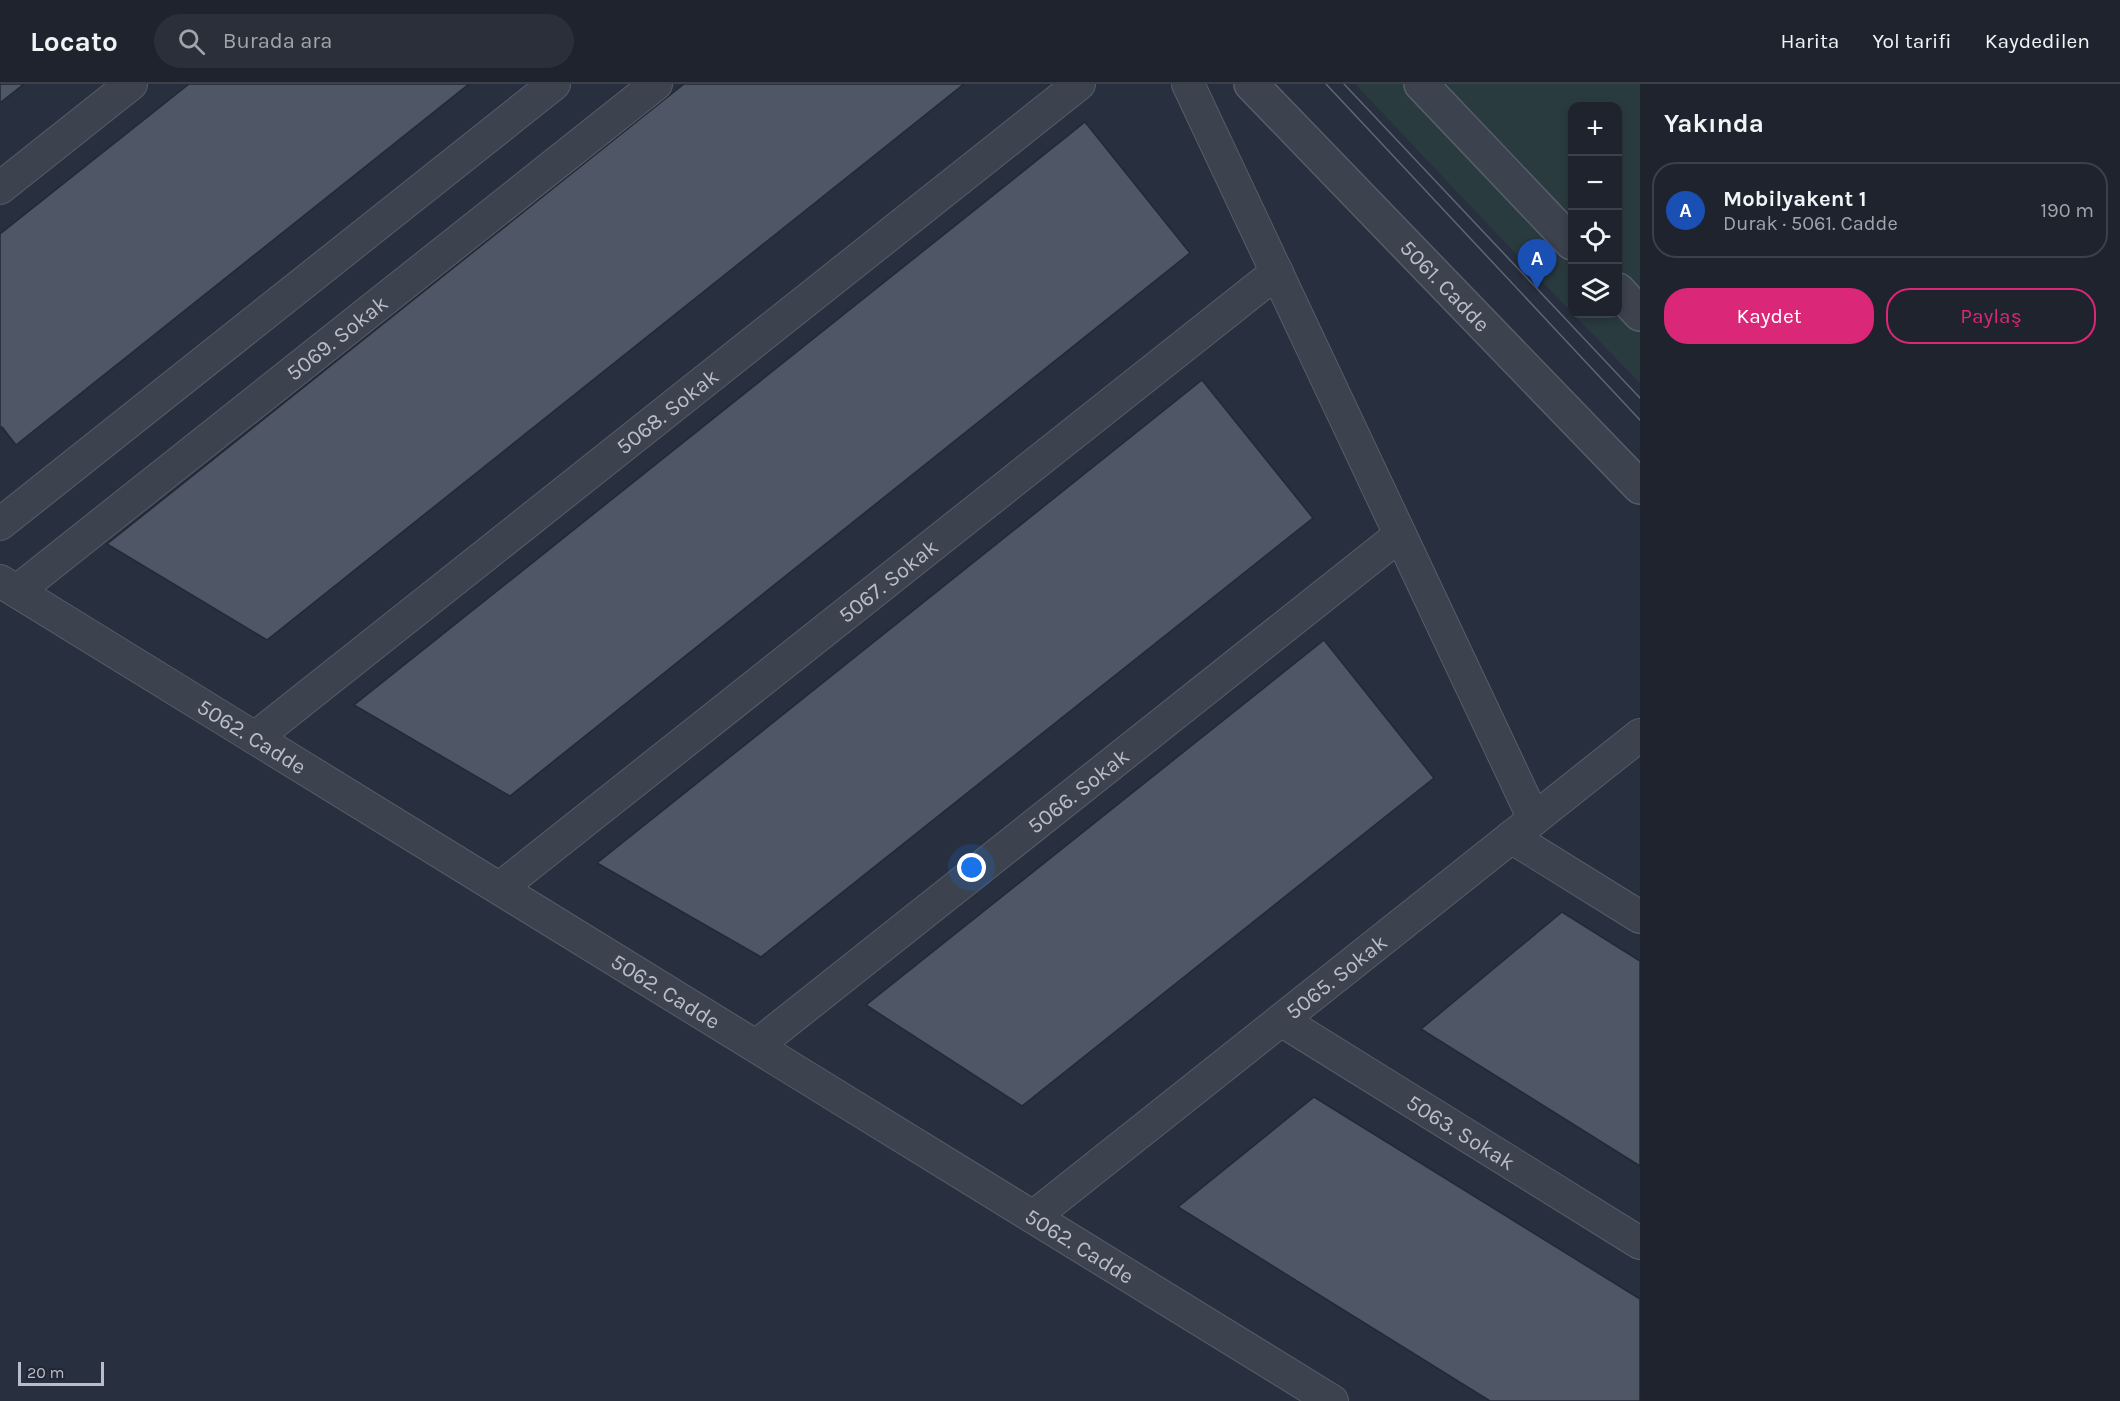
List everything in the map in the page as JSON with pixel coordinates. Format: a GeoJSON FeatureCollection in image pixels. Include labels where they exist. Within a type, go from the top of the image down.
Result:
{"type":"FeatureCollection","features":[{"type":"Feature","properties":{"kind":"street"},"geometry":{"type":"LineString","coordinates":[[0,188],[131,84]]}},
{"type":"Feature","properties":{"kind":"street"},"geometry":{"type":"LineString","coordinates":[[0,524],[554,84]]}},
{"type":"Feature","properties":{"kind":"street","name":"5069. Sokak"},"geometry":{"type":"LineString","coordinates":[[8,586],[656,84]]}},
{"type":"Feature","properties":{"kind":"street","name":"5068. Sokak"},"geometry":{"type":"LineString","coordinates":[[255,738],[1079,84]]}},
{"type":"Feature","properties":{"kind":"street"},"geometry":{"type":"LineString","coordinates":[[1188,84],[1400,535],[1523,828],[1640,917]]}},
{"type":"Feature","properties":{"kind":"street","name":"5061. Cadde"},"geometry":{"type":"LineString","coordinates":[[1251,84],[1640,487]]}},
{"type":"Feature","properties":{"kind":"street"},"geometry":{"type":"LineString","coordinates":[[1421,84],[1568,239]]}},
{"type":"Feature","properties":{"kind":"street","name":"5067. Sokak"},"geometry":{"type":"LineString","coordinates":[[500,888],[1277,272]]}},
{"type":"Feature","properties":{"kind":"street"},"geometry":{"type":"LineString","coordinates":[[1622,295],[1640,314]]}},
{"type":"Feature","properties":{"kind":"street","name":"5066. Sokak"},"geometry":{"type":"LineString","coordinates":[[756,1046],[1400,535]]}},
{"type":"Feature","properties":{"kind":"street","name":"5062. Cadde"},"geometry":{"type":"LineString","coordinates":[[8,586],[1332,1401]]}},
{"type":"Feature","properties":{"kind":"street","name":"5065. Sokak"},"geometry":{"type":"LineString","coordinates":[[1033,1217],[1640,735]]}},
{"type":"Feature","properties":{"kind":"street","name":"5063. Sokak"},"geometry":{"type":"LineString","coordinates":[[1281,1020],[1640,1243]]}},
{"type":"Feature","properties":{"kind":"shaded area"},"geometry":{"type":"Polygon","coordinates":[[[1355,84],[1640,84],[1640,383],[1577,318],[1622,318],[1622,102],[1568,102],[1568,309],[1355,84]]]}},
{"type":"Feature","properties":{"kind":"building"},"geometry":{"type":"Polygon","coordinates":[[[0,84],[24,84],[0,103],[0,84]]]}},
{"type":"Feature","properties":{"kind":"building"},"geometry":{"type":"Polygon","coordinates":[[[189,84],[469,84],[16,445],[2,427],[0,428],[0,234],[189,84]]]}},
{"type":"Feature","properties":{"kind":"building"},"geometry":{"type":"Polygon","coordinates":[[[684,84],[964,84],[267,640],[107,544],[684,84]]]}},
{"type":"Feature","properties":{"kind":"building"},"geometry":{"type":"Polygon","coordinates":[[[1085,122],[1190,253],[510,796],[354,705],[1085,122]]]}},
{"type":"Feature","properties":{"kind":"building"},"geometry":{"type":"Polygon","coordinates":[[[1202,380],[1313,518],[761,957],[597,863],[1202,380]]]}},
{"type":"Feature","properties":{"kind":"building"},"geometry":{"type":"Polygon","coordinates":[[[1324,640],[1434,778],[1022,1106],[866,1005],[1324,640]]]}},
{"type":"Feature","properties":{"kind":"building"},"geometry":{"type":"Polygon","coordinates":[[[1562,912],[1640,961],[1640,1166],[1421,1029],[1562,912]]]}},
{"type":"Feature","properties":{"kind":"building"},"geometry":{"type":"Polygon","coordinates":[[[1314,1097],[1640,1299],[1640,1401],[1490,1401],[1178,1207],[1314,1097]]]}},
{"type":"Feature","properties":{"kind":"tram line"},"geometry":{"type":"LineString","coordinates":[[1326,84],[1640,420]]}},
{"type":"Feature","properties":{"kind":"tram line"},"geometry":{"type":"LineString","coordinates":[[1344,84],[1640,398]]}},
{"type":"Feature","properties":{"kind":"place","name":"Mobilyakent 1"},"geometry":{"type":"Point","coordinates":[1537,289]}}]}
